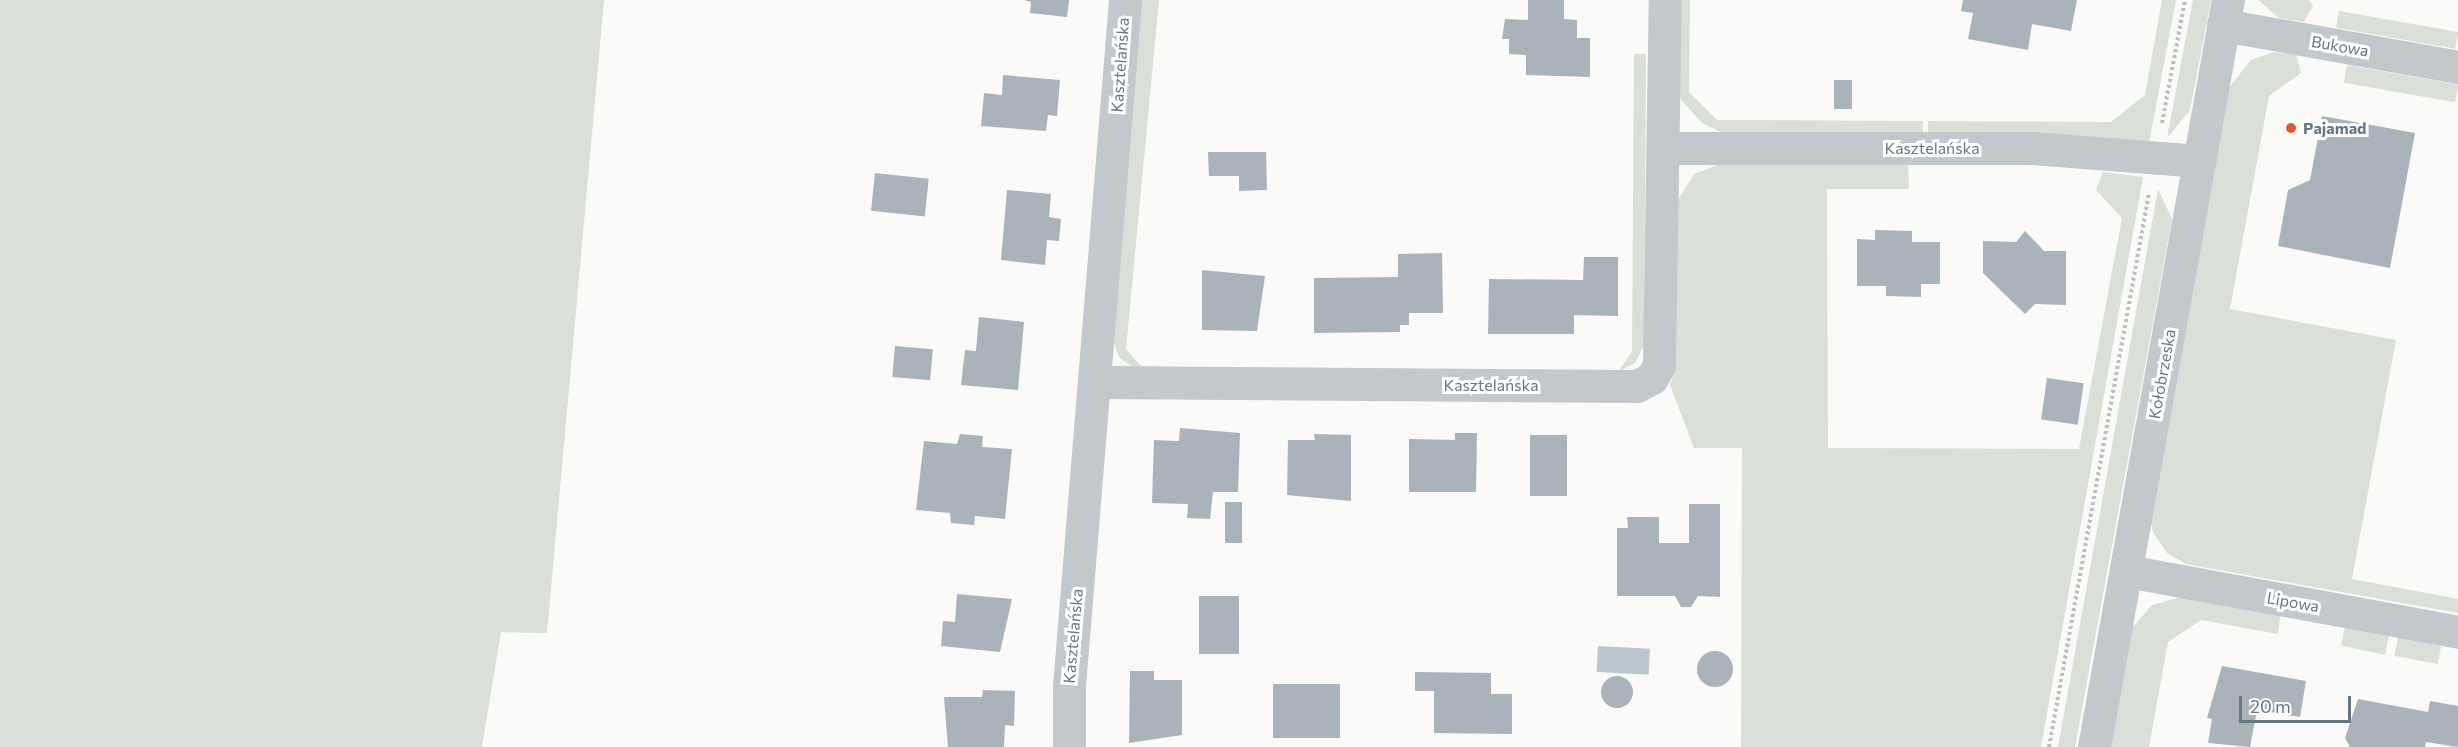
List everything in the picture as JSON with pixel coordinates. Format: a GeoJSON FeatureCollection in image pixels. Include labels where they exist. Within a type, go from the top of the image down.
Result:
{"type":"FeatureCollection","features":[{"type":"Feature","properties":{"kind":"street","name":"Kasztelańska"},"geometry":{"type":"LineString","coordinates":[[1069,747],[1069,686],[1096,382],[1125,0]]}},
{"type":"Feature","properties":{"kind":"street","name":"Kasztelańska"},"geometry":{"type":"LineString","coordinates":[[1096,382],[1637,386],[1652,378],[1659,365],[1665,0]]}},
{"type":"Feature","properties":{"kind":"street","name":"Bukowa"},"geometry":{"type":"LineString","coordinates":[[2225,12],[2458,67]]}},
{"type":"Feature","properties":{"kind":"street","name":"Kołobrzeska"},"geometry":{"type":"LineString","coordinates":[[2094,747],[2225,12]]}},
{"type":"Feature","properties":{"kind":"street","name":"Kasztelańska"},"geometry":{"type":"LineString","coordinates":[[1663,148],[2031,148],[2200,161]]}},
{"type":"Feature","properties":{"kind":"street","name":"Lipowa"},"geometry":{"type":"LineString","coordinates":[[2127,571],[2458,632]]}},
{"type":"Feature","properties":{"kind":"path"},"geometry":{"type":"LineString","coordinates":[[2049,747],[2185,0]]}},
{"type":"Feature","properties":{"kind":"shaded area"},"geometry":{"type":"Polygon","coordinates":[[[0,0],[604,0],[547,633],[501,632],[482,747],[0,747],[0,0]]]}},
{"type":"Feature","properties":{"kind":"shaded area"},"geometry":{"type":"Polygon","coordinates":[[[1139,0],[1159,0],[1126,349],[1141,366],[1242,370],[1133,368],[1119,357],[1112,338],[1139,0]]]}},
{"type":"Feature","properties":{"kind":"shaded area"},"geometry":{"type":"Polygon","coordinates":[[[1679,0],[1690,0],[1689,92],[1717,120],[1923,121],[1923,133],[1721,132],[1702,123],[1678,96],[1679,0]]]}},
{"type":"Feature","properties":{"kind":"shaded area"},"geometry":{"type":"Polygon","coordinates":[[[2162,0],[2176,0],[2149,143],[1928,134],[1928,121],[2111,122],[2145,95],[2162,0]]]}},
{"type":"Feature","properties":{"kind":"shaded area"},"geometry":{"type":"Polygon","coordinates":[[[2193,0],[2211,0],[2190,110],[2167,138],[2193,0]]]}},
{"type":"Feature","properties":{"kind":"shaded area"},"geometry":{"type":"Polygon","coordinates":[[[2258,0],[2309,0],[2313,6],[2304,22],[2279,18],[2258,0]]]}},
{"type":"Feature","properties":{"kind":"shaded area"},"geometry":{"type":"Polygon","coordinates":[[[2339,11],[2458,32],[2455,49],[2336,28],[2339,11]]]}},
{"type":"Feature","properties":{"kind":"shaded area"},"geometry":{"type":"Polygon","coordinates":[[[2274,52],[2296,55],[2301,73],[2269,96],[2230,309],[2396,340],[2352,579],[2458,599],[2458,613],[2186,564],[2167,553],[2153,532],[2150,519],[2227,90],[2251,60],[2274,52]]]}},
{"type":"Feature","properties":{"kind":"shaded area"},"geometry":{"type":"Polygon","coordinates":[[[1634,54],[1646,54],[1644,345],[1635,363],[1618,372],[1632,351],[1634,54]]]}},
{"type":"Feature","properties":{"kind":"shaded area"},"geometry":{"type":"Polygon","coordinates":[[[2347,65],[2458,85],[2455,102],[2344,83],[2347,65]]]}},
{"type":"Feature","properties":{"kind":"shaded area"},"geometry":{"type":"Polygon","coordinates":[[[1720,164],[1908,165],[1909,189],[1827,189],[1828,448],[2079,449],[2122,218],[2096,190],[2103,172],[2143,177],[2041,747],[1741,747],[1742,448],[1694,448],[1670,385],[1676,367],[1678,200],[1694,174],[1720,164]]]}},
{"type":"Feature","properties":{"kind":"shaded area"},"geometry":{"type":"Polygon","coordinates":[[[2158,189],[2172,219],[2075,747],[2058,747],[2158,189]]]}},
{"type":"Feature","properties":{"kind":"shaded area"},"geometry":{"type":"Polygon","coordinates":[[[2181,597],[2280,616],[2278,634],[2201,620],[2168,642],[2149,747],[2110,747],[2131,629],[2152,605],[2181,597]]]}},
{"type":"Feature","properties":{"kind":"shaded area"},"geometry":{"type":"Polygon","coordinates":[[[2345,627],[2389,636],[2385,655],[2341,646],[2345,627]]]}},
{"type":"Feature","properties":{"kind":"shaded area"},"geometry":{"type":"Polygon","coordinates":[[[2398,637],[2441,645],[2438,664],[2394,656],[2398,637]]]}},
{"type":"Feature","properties":{"kind":"shaded area"},"geometry":{"type":"Polygon","coordinates":[[[1598,646],[1650,649],[1649,675],[1597,672],[1598,646]]]}},
{"type":"Feature","properties":{"kind":"building"},"geometry":{"type":"Polygon","coordinates":[[[1024,0],[1069,0],[1067,17],[1030,13],[1031,2],[1024,0]]]}},
{"type":"Feature","properties":{"kind":"building"},"geometry":{"type":"Polygon","coordinates":[[[1528,0],[1564,0],[1564,19],[1577,20],[1577,38],[1590,38],[1590,77],[1526,75],[1526,55],[1509,54],[1509,39],[1502,39],[1505,19],[1528,20],[1528,0]]]}},
{"type":"Feature","properties":{"kind":"building"},"geometry":{"type":"Polygon","coordinates":[[[1963,0],[2077,0],[2071,31],[2032,24],[2028,50],[1968,39],[1973,13],[1961,11],[1963,0]]]}},
{"type":"Feature","properties":{"kind":"building"},"geometry":{"type":"Polygon","coordinates":[[[1003,75],[1060,80],[1057,116],[1048,115],[1046,131],[981,126],[984,93],[1002,95],[1003,75]]]}},
{"type":"Feature","properties":{"kind":"building"},"geometry":{"type":"Polygon","coordinates":[[[1834,80],[1852,80],[1852,109],[1834,109],[1834,80]]]}},
{"type":"Feature","properties":{"kind":"building"},"geometry":{"type":"Polygon","coordinates":[[[2322,116],[2415,133],[2390,268],[2278,246],[2288,190],[2310,180],[2322,116]]]}},
{"type":"Feature","properties":{"kind":"building"},"geometry":{"type":"Polygon","coordinates":[[[1208,152],[1266,152],[1267,190],[1239,191],[1239,176],[1209,176],[1208,152]]]}},
{"type":"Feature","properties":{"kind":"building"},"geometry":{"type":"Polygon","coordinates":[[[875,173],[929,179],[925,216],[871,211],[875,173]]]}},
{"type":"Feature","properties":{"kind":"building"},"geometry":{"type":"Polygon","coordinates":[[[1007,190],[1051,194],[1049,217],[1061,219],[1059,241],[1047,240],[1045,265],[1001,260],[1007,190]]]}},
{"type":"Feature","properties":{"kind":"building"},"geometry":{"type":"Polygon","coordinates":[[[1875,230],[1912,231],[1912,242],[1940,242],[1940,284],[1921,284],[1921,297],[1886,296],[1886,286],[1857,286],[1857,239],[1875,240],[1875,230]]]}},
{"type":"Feature","properties":{"kind":"building"},"geometry":{"type":"Polygon","coordinates":[[[2025,231],[2044,251],[2066,251],[2066,305],[2035,304],[2025,314],[1983,273],[1983,241],[2016,242],[2025,231]]]}},
{"type":"Feature","properties":{"kind":"building"},"geometry":{"type":"Polygon","coordinates":[[[1442,253],[1443,313],[1409,313],[1409,325],[1400,325],[1400,332],[1314,333],[1314,278],[1398,277],[1398,254],[1442,253]]]}},
{"type":"Feature","properties":{"kind":"building"},"geometry":{"type":"Polygon","coordinates":[[[1584,257],[1618,257],[1618,316],[1574,315],[1574,334],[1488,334],[1489,279],[1583,280],[1584,257]]]}},
{"type":"Feature","properties":{"kind":"building"},"geometry":{"type":"Polygon","coordinates":[[[1202,270],[1265,276],[1257,331],[1202,330],[1202,270]]]}},
{"type":"Feature","properties":{"kind":"building"},"geometry":{"type":"Polygon","coordinates":[[[979,317],[1024,322],[1018,390],[961,385],[965,350],[976,351],[979,317]]]}},
{"type":"Feature","properties":{"kind":"building"},"geometry":{"type":"Polygon","coordinates":[[[895,346],[933,349],[930,380],[892,377],[895,346]]]}},
{"type":"Feature","properties":{"kind":"building"},"geometry":{"type":"Polygon","coordinates":[[[2047,378],[2084,383],[2078,425],[2041,420],[2047,378]]]}},
{"type":"Feature","properties":{"kind":"building"},"geometry":{"type":"Polygon","coordinates":[[[1180,428],[1240,433],[1238,492],[1213,492],[1210,519],[1187,518],[1188,504],[1152,503],[1154,440],[1179,441],[1180,428]]]}},
{"type":"Feature","properties":{"kind":"building"},"geometry":{"type":"Polygon","coordinates":[[[1455,433],[1477,433],[1476,492],[1409,492],[1409,439],[1455,440],[1455,433]]]}},
{"type":"Feature","properties":{"kind":"building"},"geometry":{"type":"Polygon","coordinates":[[[960,434],[983,436],[982,447],[1012,449],[1005,519],[975,516],[974,525],[951,523],[950,513],[916,510],[924,441],[957,444],[960,434]]]}},
{"type":"Feature","properties":{"kind":"building"},"geometry":{"type":"Polygon","coordinates":[[[1314,434],[1351,435],[1351,501],[1287,495],[1288,440],[1315,440],[1314,434]]]}},
{"type":"Feature","properties":{"kind":"building"},"geometry":{"type":"Polygon","coordinates":[[[1530,435],[1567,435],[1567,496],[1530,496],[1530,435]]]}},
{"type":"Feature","properties":{"kind":"building"},"geometry":{"type":"Polygon","coordinates":[[[1225,502],[1242,502],[1242,543],[1225,543],[1225,502]]]}},
{"type":"Feature","properties":{"kind":"building"},"geometry":{"type":"Polygon","coordinates":[[[1689,504],[1720,504],[1720,597],[1698,596],[1691,607],[1681,607],[1675,596],[1617,596],[1617,528],[1628,528],[1627,517],[1659,517],[1659,543],[1689,543],[1689,504]]]}},
{"type":"Feature","properties":{"kind":"building"},"geometry":{"type":"Polygon","coordinates":[[[957,594],[1012,599],[1000,652],[941,646],[943,621],[955,622],[957,594]]]}},
{"type":"Feature","properties":{"kind":"building"},"geometry":{"type":"Polygon","coordinates":[[[1199,596],[1239,596],[1239,654],[1199,654],[1199,596]]]}},
{"type":"Feature","properties":{"kind":"building"},"geometry":{"type":"Polygon","coordinates":[[[1715,651],[1728,656],[1733,669],[1728,682],[1715,687],[1702,682],[1697,669],[1702,656],[1715,651]]]}},
{"type":"Feature","properties":{"kind":"building"},"geometry":{"type":"Polygon","coordinates":[[[2222,666],[2306,681],[2300,717],[2257,710],[2250,747],[2208,743],[2212,719],[2207,718],[2222,666]]]}},
{"type":"Feature","properties":{"kind":"building"},"geometry":{"type":"Polygon","coordinates":[[[1130,671],[1154,671],[1154,680],[1182,680],[1182,735],[1129,743],[1130,671]]]}},
{"type":"Feature","properties":{"kind":"building"},"geometry":{"type":"Polygon","coordinates":[[[1415,672],[1491,673],[1491,694],[1512,694],[1512,734],[1434,733],[1434,691],[1415,691],[1415,672]]]}},
{"type":"Feature","properties":{"kind":"building"},"geometry":{"type":"Polygon","coordinates":[[[1617,676],[1628,681],[1633,692],[1628,703],[1617,708],[1606,703],[1601,692],[1606,681],[1617,676]]]}},
{"type":"Feature","properties":{"kind":"building"},"geometry":{"type":"Polygon","coordinates":[[[1273,684],[1340,684],[1340,738],[1273,738],[1273,684]]]}},
{"type":"Feature","properties":{"kind":"building"},"geometry":{"type":"Polygon","coordinates":[[[983,690],[1015,691],[1014,726],[1005,725],[1004,747],[948,747],[944,697],[982,697],[983,690]]]}},
{"type":"Feature","properties":{"kind":"building"},"geometry":{"type":"Polygon","coordinates":[[[2358,699],[2428,712],[2430,701],[2458,706],[2458,747],[2426,742],[2425,747],[2350,747],[2345,738],[2358,699]]]}},
{"type":"Feature","properties":{"kind":"place","name":"Pajamad"},"geometry":{"type":"Point","coordinates":[2291,128]}}]}
